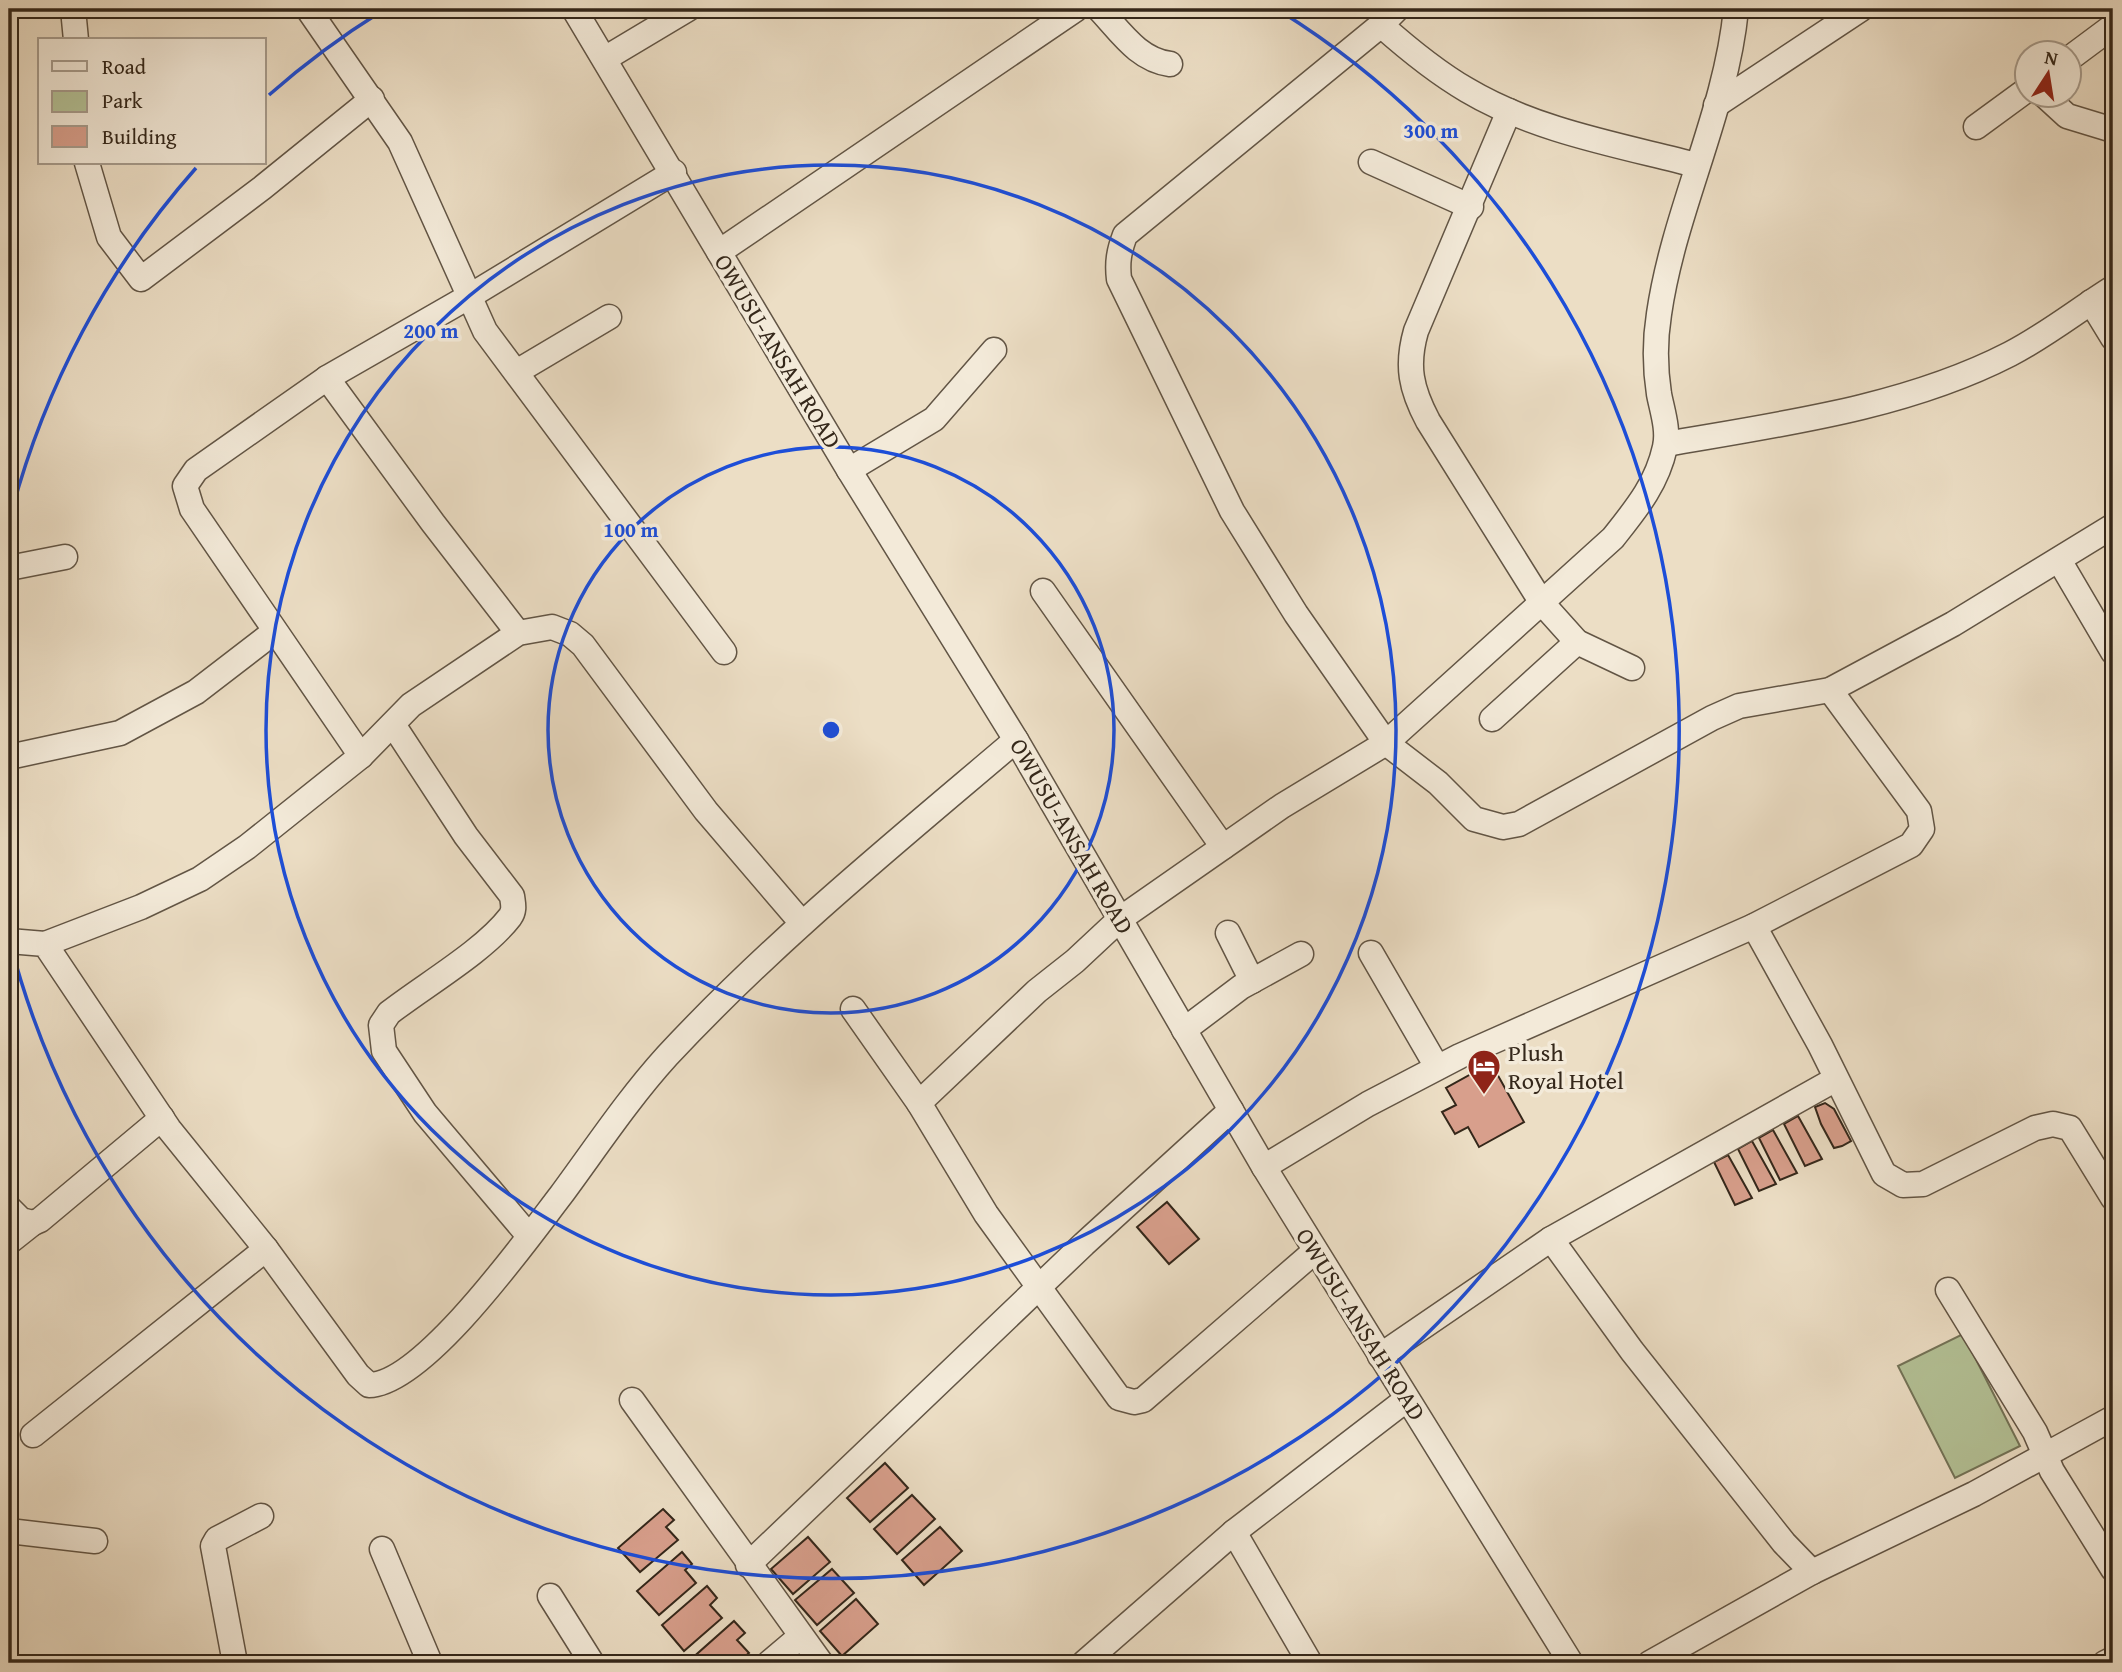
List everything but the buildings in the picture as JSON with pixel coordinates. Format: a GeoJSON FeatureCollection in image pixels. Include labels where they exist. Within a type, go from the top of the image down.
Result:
{"type":"FeatureCollection","features":[{"type":"Feature","properties":{"kind":"street"},"geometry":{"type":"LineString","coordinates":[[73,9],[76,38]]}},
{"type":"Feature","properties":{"kind":"street"},"geometry":{"type":"LineString","coordinates":[[308,9],[400,142],[485,331],[518,371],[724,652]]}},
{"type":"Feature","properties":{"kind":"street","name":"OWUSU-ANSAH ROAD"},"geometry":{"type":"LineString","coordinates":[[574,9],[606,58],[849,470],[1016,740],[1264,1167],[1571,1663]]}},
{"type":"Feature","properties":{"kind":"street"},"geometry":{"type":"LineString","coordinates":[[606,58],[688,9]]}},
{"type":"Feature","properties":{"kind":"street"},"geometry":{"type":"LineString","coordinates":[[1099,9],[1139,52],[1156,62],[1170,64]]}},
{"type":"Feature","properties":{"kind":"street"},"geometry":{"type":"LineString","coordinates":[[919,1103],[1119,919],[1282,806],[1386,743],[1613,538],[1641,504],[1652,486],[1666,444],[1657,367],[1658,316],[1668,267],[1696,165],[1716,105],[1736,9]]}},
{"type":"Feature","properties":{"kind":"street"},"geometry":{"type":"LineString","coordinates":[[1716,105],[1861,9]]}},
{"type":"Feature","properties":{"kind":"street"},"geometry":{"type":"LineString","coordinates":[[719,253],[1066,12]]}},
{"type":"Feature","properties":{"kind":"street"},"geometry":{"type":"LineString","coordinates":[[1696,165],[1606,142],[1509,111],[1466,90],[1413,53],[1389,17],[1125,235],[1118,251],[1119,279],[1232,511],[1296,614],[1386,743],[1438,783],[1474,819],[1503,827],[1520,824],[1664,743],[1739,706],[1807,697],[1830,690],[1953,624],[2113,526]]}},
{"type":"Feature","properties":{"kind":"street"},"geometry":{"type":"LineString","coordinates":[[2084,48],[2113,26]]}},
{"type":"Feature","properties":{"kind":"street"},"geometry":{"type":"LineString","coordinates":[[87,164],[109,237],[141,279],[262,188],[372,99]]}},
{"type":"Feature","properties":{"kind":"street"},"geometry":{"type":"LineString","coordinates":[[1976,127],[2014,99]]}},
{"type":"Feature","properties":{"kind":"street"},"geometry":{"type":"LineString","coordinates":[[2058,108],[2067,116],[2113,130]]}},
{"type":"Feature","properties":{"kind":"street"},"geometry":{"type":"LineString","coordinates":[[1509,111],[1471,207],[1416,331],[1409,354],[1409,373],[1414,395],[1428,421],[1542,603],[1577,642],[1632,668]]}},
{"type":"Feature","properties":{"kind":"street"},"geometry":{"type":"LineString","coordinates":[[1371,162],[1471,207]]}},
{"type":"Feature","properties":{"kind":"street"},"geometry":{"type":"LineString","coordinates":[[362,756],[274,632],[192,509],[185,486],[196,470],[327,378],[470,296],[674,172]]}},
{"type":"Feature","properties":{"kind":"street"},"geometry":{"type":"LineString","coordinates":[[1666,444],[1825,415],[1942,383],[2010,354],[2058,326],[2113,288]]}},
{"type":"Feature","properties":{"kind":"street"},"geometry":{"type":"LineString","coordinates":[[2091,302],[2113,338]]}},
{"type":"Feature","properties":{"kind":"street"},"geometry":{"type":"LineString","coordinates":[[518,371],[609,317]]}},
{"type":"Feature","properties":{"kind":"street"},"geometry":{"type":"LineString","coordinates":[[849,470],[934,419],[994,350]]}},
{"type":"Feature","properties":{"kind":"street"},"geometry":{"type":"LineString","coordinates":[[327,378],[518,633]]}},
{"type":"Feature","properties":{"kind":"street"},"geometry":{"type":"LineString","coordinates":[[9,568],[65,557]]}},
{"type":"Feature","properties":{"kind":"street"},"geometry":{"type":"LineString","coordinates":[[2059,560],[2113,652]]}},
{"type":"Feature","properties":{"kind":"street"},"geometry":{"type":"LineString","coordinates":[[1043,591],[1223,846]]}},
{"type":"Feature","properties":{"kind":"street"},"geometry":{"type":"LineString","coordinates":[[9,941],[45,944],[141,907],[200,879],[247,847],[362,756],[394,726],[411,705],[430,691],[518,633],[552,627],[570,634],[583,645],[706,811],[801,922]]}},
{"type":"Feature","properties":{"kind":"street"},"geometry":{"type":"LineString","coordinates":[[9,757],[120,733],[196,692],[274,632]]}},
{"type":"Feature","properties":{"kind":"street"},"geometry":{"type":"LineString","coordinates":[[1492,719],[1577,642]]}},
{"type":"Feature","properties":{"kind":"street"},"geometry":{"type":"LineString","coordinates":[[1264,1167],[1437,1068],[1520,1028],[1754,926],[1911,845],[1922,828],[1919,811],[1830,690]]}},
{"type":"Feature","properties":{"kind":"street"},"geometry":{"type":"LineString","coordinates":[[394,726],[466,836],[512,896],[514,907],[512,915],[480,946],[389,1013],[381,1025],[384,1051],[425,1113],[529,1236]]}},
{"type":"Feature","properties":{"kind":"street"},"geometry":{"type":"LineString","coordinates":[[45,944],[162,1118],[265,1249],[358,1375],[369,1385],[380,1385],[398,1377],[467,1313],[665,1059],[801,922],[1016,740]]}},
{"type":"Feature","properties":{"kind":"street"},"geometry":{"type":"LineString","coordinates":[[1754,926],[1884,1174],[1903,1185],[1923,1184],[2035,1128],[2053,1124],[2070,1128],[2112,1193]]}},
{"type":"Feature","properties":{"kind":"street"},"geometry":{"type":"LineString","coordinates":[[1228,933],[1252,981]]}},
{"type":"Feature","properties":{"kind":"street"},"geometry":{"type":"LineString","coordinates":[[1371,953],[1437,1068]]}},
{"type":"Feature","properties":{"kind":"street"},"geometry":{"type":"LineString","coordinates":[[1184,1030],[1252,981],[1301,954]]}},
{"type":"Feature","properties":{"kind":"street"},"geometry":{"type":"LineString","coordinates":[[853,1009],[919,1103],[986,1214],[1119,1398],[1135,1402],[1143,1400],[1315,1251]]}},
{"type":"Feature","properties":{"kind":"street"},"geometry":{"type":"LineString","coordinates":[[1380,1356],[1551,1238],[1836,1079]]}},
{"type":"Feature","properties":{"kind":"street"},"geometry":{"type":"LineString","coordinates":[[748,1565],[1038,1288],[1231,1111]]}},
{"type":"Feature","properties":{"kind":"street"},"geometry":{"type":"LineString","coordinates":[[9,1242],[162,1118]]}},
{"type":"Feature","properties":{"kind":"street"},"geometry":{"type":"LineString","coordinates":[[9,1208],[21,1220],[33,1223]]}},
{"type":"Feature","properties":{"kind":"street"},"geometry":{"type":"LineString","coordinates":[[1551,1238],[1632,1351],[1784,1543],[1812,1572]]}},
{"type":"Feature","properties":{"kind":"street"},"geometry":{"type":"LineString","coordinates":[[33,1435],[265,1249]]}},
{"type":"Feature","properties":{"kind":"street"},"geometry":{"type":"LineString","coordinates":[[1948,1290],[2035,1432],[2044,1455],[2113,1569]]}},
{"type":"Feature","properties":{"kind":"street"},"geometry":{"type":"LineString","coordinates":[[1083,1663],[1234,1532],[1407,1399]]}},
{"type":"Feature","properties":{"kind":"street"},"geometry":{"type":"LineString","coordinates":[[632,1400],[821,1663]]}},
{"type":"Feature","properties":{"kind":"street"},"geometry":{"type":"LineString","coordinates":[[1650,1663],[1812,1572],[1974,1494],[2113,1418]]}},
{"type":"Feature","properties":{"kind":"street"},"geometry":{"type":"LineString","coordinates":[[235,1663],[213,1546],[217,1539],[261,1516]]}},
{"type":"Feature","properties":{"kind":"street"},"geometry":{"type":"LineString","coordinates":[[9,1531],[95,1541]]}},
{"type":"Feature","properties":{"kind":"street"},"geometry":{"type":"LineString","coordinates":[[1234,1532],[1310,1663]]}},
{"type":"Feature","properties":{"kind":"street"},"geometry":{"type":"LineString","coordinates":[[382,1549],[430,1663]]}},
{"type":"Feature","properties":{"kind":"street"},"geometry":{"type":"LineString","coordinates":[[550,1596],[592,1663]]}},
{"type":"Feature","properties":{"kind":"street"},"geometry":{"type":"LineString","coordinates":[[769,1663],[801,1636]]}},
{"type":"Feature","properties":{"kind":"street"},"geometry":{"type":"LineString","coordinates":[[2105,1663],[2113,1658]]}},
{"type":"Feature","properties":{"kind":"green space"},"geometry":{"type":"Polygon","coordinates":[[[1963,1334],[2020,1446],[1955,1478],[1898,1366],[1963,1334]]]}},
{"type":"Feature","properties":{"kind":"place","name":"Plush Royal Hotel"},"geometry":{"type":"Point","coordinates":[1484,1096]}}]}
